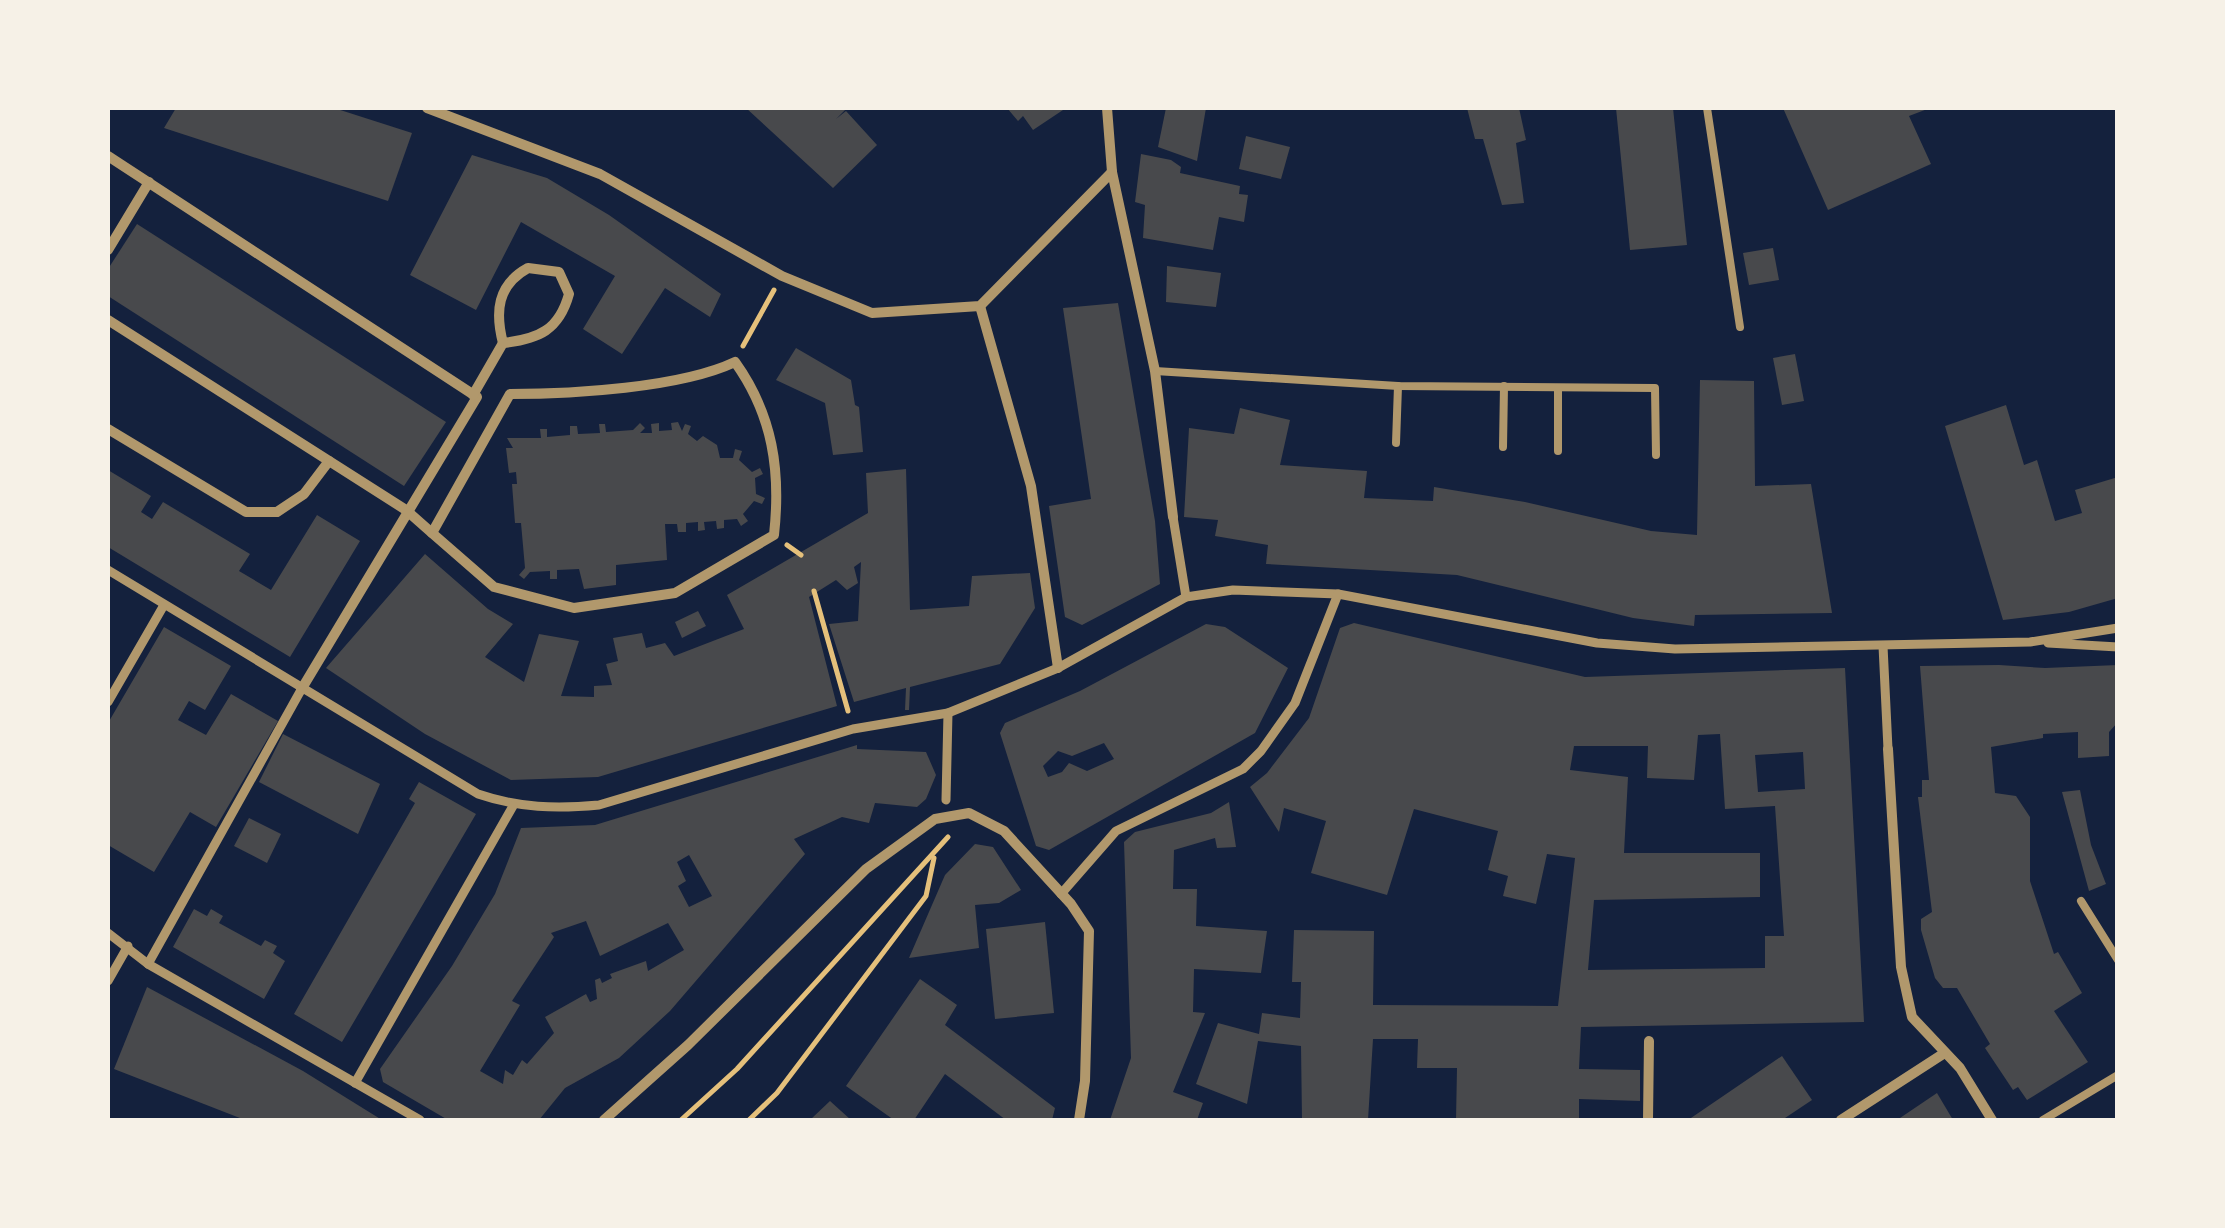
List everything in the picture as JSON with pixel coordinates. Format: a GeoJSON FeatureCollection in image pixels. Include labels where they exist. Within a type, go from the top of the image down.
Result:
{"type":"FeatureCollection","features":[{"type":"Feature","properties":{"kind":"street"},"geometry":{"type":"LineString","coordinates":[[427,108],[600,174],[782,276],[872,313],[980,306],[1112,172]]}},
{"type":"Feature","properties":{"kind":"street"},"geometry":{"type":"LineString","coordinates":[[1107,108],[1112,172],[1155,371],[1186,597]]}},
{"type":"Feature","properties":{"kind":"street"},"geometry":{"type":"LineString","coordinates":[[108,156],[475,396]]}},
{"type":"Feature","properties":{"kind":"street"},"geometry":{"type":"LineString","coordinates":[[108,250],[149,182]]}},
{"type":"Feature","properties":{"kind":"street"},"geometry":{"type":"LineString","coordinates":[[148,964],[301,690],[475,396],[503,343],[498,312],[506,287],[528,268],[559,272],[569,294],[555,326],[540,336],[503,343]]}},
{"type":"Feature","properties":{"kind":"street"},"geometry":{"type":"LineString","coordinates":[[980,306],[1031,486],[1058,668]]}},
{"type":"Feature","properties":{"kind":"street"},"geometry":{"type":"LineString","coordinates":[[108,320],[406,510],[432,533],[494,587],[574,608],[675,593],[774,536],[778,502],[770,429],[758,394],[735,362],[708,374],[550,394],[510,394],[432,533]]}},
{"type":"Feature","properties":{"kind":"street"},"geometry":{"type":"LineString","coordinates":[[108,428],[246,512],[277,512],[304,494],[329,461]]}},
{"type":"Feature","properties":{"kind":"street"},"geometry":{"type":"LineString","coordinates":[[108,570],[478,794],[513,806],[599,805],[852,729],[948,713],[1058,668],[1186,597],[1233,590],[1338,594],[1597,642],[1675,648],[2030,642],[2118,647]]}},
{"type":"Feature","properties":{"kind":"street"},"geometry":{"type":"LineString","coordinates":[[1061,894],[1116,832],[1243,769],[1261,751],[1296,703],[1338,594]]}},
{"type":"Feature","properties":{"kind":"street"},"geometry":{"type":"LineString","coordinates":[[108,702],[164,605]]}},
{"type":"Feature","properties":{"kind":"street"},"geometry":{"type":"LineString","coordinates":[[2030,642],[2118,628]]}},
{"type":"Feature","properties":{"kind":"street"},"geometry":{"type":"LineString","coordinates":[[1883,646],[1901,968],[1912,1017],[1960,1068],[1992,1120]]}},
{"type":"Feature","properties":{"kind":"street"},"geometry":{"type":"LineString","coordinates":[[946,800],[948,713]]}},
{"type":"Feature","properties":{"kind":"street"},"geometry":{"type":"LineString","coordinates":[[356,1082],[513,806]]}},
{"type":"Feature","properties":{"kind":"street"},"geometry":{"type":"LineString","coordinates":[[604,1120],[688,1045],[866,869],[948,815],[969,813],[992,822],[1061,894],[1081,916],[1091,942],[1079,1120]]}},
{"type":"Feature","properties":{"kind":"street"},"geometry":{"type":"LineString","coordinates":[[108,932],[148,964],[420,1120]]}},
{"type":"Feature","properties":{"kind":"street"},"geometry":{"type":"LineString","coordinates":[[108,981],[128,946]]}},
{"type":"Feature","properties":{"kind":"street"},"geometry":{"type":"LineString","coordinates":[[1648,1120],[1649,1041]]}},
{"type":"Feature","properties":{"kind":"street"},"geometry":{"type":"LineString","coordinates":[[1841,1120],[1943,1054]]}},
{"type":"Feature","properties":{"kind":"lane"},"geometry":{"type":"LineString","coordinates":[[1707,108],[1740,327]]}},
{"type":"Feature","properties":{"kind":"lane"},"geometry":{"type":"LineString","coordinates":[[1155,371],[1398,386],[1655,388],[1656,455]]}},
{"type":"Feature","properties":{"kind":"lane"},"geometry":{"type":"LineString","coordinates":[[1396,443],[1398,386]]}},
{"type":"Feature","properties":{"kind":"lane"},"geometry":{"type":"LineString","coordinates":[[1503,447],[1504,386]]}},
{"type":"Feature","properties":{"kind":"lane"},"geometry":{"type":"LineString","coordinates":[[1558,388],[1558,451]]}},
{"type":"Feature","properties":{"kind":"lane"},"geometry":{"type":"LineString","coordinates":[[2080,901],[2118,960]]}},
{"type":"Feature","properties":{"kind":"lane"},"geometry":{"type":"LineString","coordinates":[[2042,1120],[2118,1074]]}},
{"type":"Feature","properties":{"kind":"path"},"geometry":{"type":"LineString","coordinates":[[735,362],[782,276]]}},
{"type":"Feature","properties":{"kind":"path"},"geometry":{"type":"LineString","coordinates":[[814,591],[852,729]]}},
{"type":"Feature","properties":{"kind":"path"},"geometry":{"type":"LineString","coordinates":[[681,1120],[737,1069],[950,835]]}},
{"type":"Feature","properties":{"kind":"path"},"geometry":{"type":"LineString","coordinates":[[749,1120],[777,1093],[926,896],[934,855]]}},
{"type":"Feature","properties":{"kind":"building"},"geometry":{"type":"Polygon","coordinates":[[[176,108],[334,108],[412,133],[388,201],[164,128],[176,108]]]}},
{"type":"Feature","properties":{"kind":"building"},"geometry":{"type":"Polygon","coordinates":[[[746,108],[847,108],[836,119],[846,111],[877,145],[833,188],[746,108]]]}},
{"type":"Feature","properties":{"kind":"building"},"geometry":{"type":"Polygon","coordinates":[[[1007,108],[1066,108],[1033,130],[1023,116],[1018,121],[1007,108]]]}},
{"type":"Feature","properties":{"kind":"building"},"geometry":{"type":"Polygon","coordinates":[[[1166,108],[1206,108],[1197,161],[1158,147],[1166,108]]]}},
{"type":"Feature","properties":{"kind":"building"},"geometry":{"type":"Polygon","coordinates":[[[1467,108],[1519,108],[1526,140],[1516,143],[1524,203],[1502,205],[1483,139],[1475,139],[1467,108]]]}},
{"type":"Feature","properties":{"kind":"building"},"geometry":{"type":"Polygon","coordinates":[[[1616,108],[1673,108],[1687,245],[1630,250],[1616,108]]]}},
{"type":"Feature","properties":{"kind":"building"},"geometry":{"type":"Polygon","coordinates":[[[1783,108],[1930,108],[1909,116],[1931,164],[1828,210],[1783,108]]]}},
{"type":"Feature","properties":{"kind":"building"},"geometry":{"type":"Polygon","coordinates":[[[1246,136],[1290,147],[1281,179],[1239,169],[1246,136]]]}},
{"type":"Feature","properties":{"kind":"building"},"geometry":{"type":"Polygon","coordinates":[[[1141,154],[1171,160],[1181,167],[1180,173],[1240,186],[1239,194],[1248,195],[1244,222],[1219,217],[1213,250],[1143,238],[1145,205],[1135,202],[1141,154]]]}},
{"type":"Feature","properties":{"kind":"building"},"geometry":{"type":"Polygon","coordinates":[[[472,155],[547,178],[609,215],[721,294],[710,317],[665,288],[622,354],[583,329],[615,276],[521,222],[476,310],[410,275],[472,155]]]}},
{"type":"Feature","properties":{"kind":"building"},"geometry":{"type":"Polygon","coordinates":[[[137,224],[446,422],[404,486],[108,296],[108,269],[137,224]]]}},
{"type":"Feature","properties":{"kind":"building"},"geometry":{"type":"Polygon","coordinates":[[[1773,248],[1779,280],[1749,285],[1743,253],[1773,248]]]}},
{"type":"Feature","properties":{"kind":"building"},"geometry":{"type":"Polygon","coordinates":[[[1167,266],[1221,273],[1216,307],[1166,302],[1167,266]]]}},
{"type":"Feature","properties":{"kind":"building"},"geometry":{"type":"Polygon","coordinates":[[[1118,303],[1155,521],[1160,584],[1082,625],[1065,617],[1049,506],[1091,499],[1063,308],[1118,303]]]}},
{"type":"Feature","properties":{"kind":"building"},"geometry":{"type":"Polygon","coordinates":[[[796,348],[851,380],[855,405],[859,407],[863,452],[833,455],[825,403],[776,380],[796,348]]]}},
{"type":"Feature","properties":{"kind":"building"},"geometry":{"type":"Polygon","coordinates":[[[1795,354],[1804,401],[1782,405],[1773,358],[1795,354]]]}},
{"type":"Feature","properties":{"kind":"building"},"geometry":{"type":"Polygon","coordinates":[[[1700,380],[1754,381],[1755,486],[1811,484],[1832,613],[1695,615],[1694,626],[1633,618],[1457,575],[1266,564],[1268,545],[1215,536],[1218,520],[1184,517],[1189,428],[1234,434],[1240,408],[1290,420],[1280,465],[1367,471],[1364,498],[1433,501],[1434,487],[1525,502],[1651,531],[1697,535],[1700,380]]]}},
{"type":"Feature","properties":{"kind":"building"},"geometry":{"type":"Polygon","coordinates":[[[2006,405],[2024,465],[2037,460],[2055,521],[2082,513],[2075,490],[2118,477],[2118,598],[2069,612],[2003,620],[1945,426],[2006,405]]]}},
{"type":"Feature","properties":{"kind":"building"},"geometry":{"type":"Polygon","coordinates":[[[678,422],[682,431],[685,424],[691,426],[688,434],[697,441],[703,436],[717,445],[720,458],[733,458],[735,449],[742,451],[739,460],[752,472],[760,468],[763,474],[755,478],[756,494],[765,498],[762,504],[754,501],[743,514],[748,521],[741,526],[737,519],[724,520],[724,528],[717,529],[716,521],[704,522],[705,530],[698,531],[698,522],[686,523],[686,532],[678,532],[677,524],[665,524],[667,560],[616,565],[616,585],[584,589],[579,569],[557,570],[557,579],[550,579],[550,571],[530,572],[524,579],[519,575],[525,568],[521,523],[515,523],[512,484],[517,484],[516,472],[509,473],[506,448],[513,448],[507,438],[541,438],[540,429],[547,429],[547,437],[570,435],[570,426],[577,426],[578,434],[600,433],[599,424],[605,424],[606,432],[633,430],[640,423],[645,428],[640,433],[652,433],[651,424],[659,423],[659,431],[672,430],[671,423],[678,422]]]}},
{"type":"Feature","properties":{"kind":"building"},"geometry":{"type":"Polygon","coordinates":[[[906,469],[910,610],[969,606],[972,576],[1030,573],[1035,608],[1000,664],[910,687],[909,710],[905,710],[906,688],[854,702],[829,624],[858,621],[861,562],[854,567],[858,583],[847,590],[836,580],[809,597],[837,706],[598,777],[511,780],[425,734],[326,668],[425,554],[488,609],[513,624],[485,657],[524,682],[539,634],[579,641],[561,696],[594,697],[594,686],[612,685],[606,664],[618,661],[613,638],[642,633],[646,648],[665,643],[674,656],[744,629],[727,595],[868,513],[866,473],[906,469]]]}},
{"type":"Feature","properties":{"kind":"building"},"geometry":{"type":"Polygon","coordinates":[[[108,470],[151,496],[141,512],[152,519],[163,502],[250,554],[239,571],[271,590],[317,515],[360,541],[290,657],[108,547],[108,470]]]}},
{"type":"Feature","properties":{"kind":"building"},"geometry":{"type":"Polygon","coordinates":[[[698,611],[706,626],[682,638],[675,622],[698,611]]]}},
{"type":"Feature","properties":{"kind":"building"},"geometry":{"type":"Polygon","coordinates":[[[1354,623],[1585,677],[1845,668],[1864,1022],[1581,1027],[1579,1069],[1640,1070],[1640,1101],[1579,1099],[1579,1120],[1456,1120],[1457,1068],[1417,1068],[1418,1039],[1373,1039],[1368,1120],[1302,1120],[1301,1046],[1258,1041],[1247,1104],[1196,1084],[1218,1023],[1259,1034],[1262,1013],[1300,1018],[1301,982],[1292,982],[1294,930],[1374,931],[1373,1005],[1558,1006],[1575,858],[1547,854],[1536,904],[1503,896],[1508,876],[1488,870],[1498,831],[1414,809],[1387,895],[1311,873],[1326,821],[1284,808],[1279,832],[1250,787],[1267,773],[1309,718],[1340,628],[1354,623]],[[1720,734],[1698,735],[1694,780],[1647,778],[1648,746],[1574,746],[1570,770],[1628,777],[1624,853],[1760,853],[1760,897],[1594,900],[1588,970],[1765,968],[1765,936],[1784,936],[1775,806],[1725,809],[1720,734]],[[1803,752],[1755,755],[1758,792],[1805,789],[1803,752]]]}},
{"type":"Feature","properties":{"kind":"building"},"geometry":{"type":"Polygon","coordinates":[[[1206,624],[1225,627],[1288,668],[1255,733],[1049,850],[1036,846],[1000,733],[1005,723],[1080,691],[1206,624]],[[1104,743],[1072,756],[1058,751],[1043,766],[1048,777],[1062,772],[1069,763],[1087,771],[1114,759],[1104,743]]]}},
{"type":"Feature","properties":{"kind":"building"},"geometry":{"type":"Polygon","coordinates":[[[164,627],[231,666],[205,710],[189,701],[178,720],[206,735],[231,694],[278,721],[216,827],[190,812],[154,872],[108,845],[108,723],[164,627]]]}},
{"type":"Feature","properties":{"kind":"building"},"geometry":{"type":"Polygon","coordinates":[[[2118,665],[2118,722],[2109,732],[2109,756],[2078,758],[2078,732],[2043,734],[2043,738],[1991,747],[1995,793],[2016,796],[2030,817],[2030,881],[2054,954],[2058,952],[2082,993],[2054,1011],[2088,1062],[2027,1100],[2018,1087],[2013,1090],[1985,1048],[1990,1044],[1957,988],[1943,988],[1935,978],[1921,930],[1921,919],[1932,912],[1918,797],[1922,797],[1922,780],[1929,780],[1920,666],[2118,665]]]}},
{"type":"Feature","properties":{"kind":"building"},"geometry":{"type":"Polygon","coordinates":[[[283,734],[380,784],[358,834],[259,782],[283,734]]]}},
{"type":"Feature","properties":{"kind":"building"},"geometry":{"type":"Polygon","coordinates":[[[857,745],[857,749],[926,752],[936,775],[926,799],[917,807],[875,803],[869,823],[842,817],[794,839],[805,854],[670,1011],[619,1058],[565,1088],[539,1120],[448,1120],[383,1082],[380,1069],[452,966],[495,894],[521,828],[595,825],[857,745]],[[689,855],[677,862],[686,881],[678,886],[689,907],[712,896],[689,855]],[[586,921],[551,933],[554,937],[512,1001],[520,1005],[480,1071],[503,1084],[505,1070],[513,1075],[522,1060],[527,1064],[554,1033],[545,1017],[586,994],[590,1002],[597,999],[595,980],[600,978],[602,983],[612,978],[610,974],[646,961],[648,971],[684,950],[668,923],[600,956],[586,921]]]}},
{"type":"Feature","properties":{"kind":"building"},"geometry":{"type":"Polygon","coordinates":[[[419,782],[476,814],[342,1042],[294,1014],[415,803],[409,799],[419,782]]]}},
{"type":"Feature","properties":{"kind":"building"},"geometry":{"type":"Polygon","coordinates":[[[2080,790],[2091,845],[2106,884],[2089,891],[2062,792],[2080,790]]]}},
{"type":"Feature","properties":{"kind":"building"},"geometry":{"type":"Polygon","coordinates":[[[1229,802],[1236,847],[1217,848],[1215,838],[1174,850],[1173,889],[1197,889],[1196,926],[1267,931],[1261,973],[1194,969],[1193,1012],[1205,1013],[1173,1092],[1203,1103],[1197,1120],[1110,1120],[1131,1058],[1124,842],[1135,832],[1211,813],[1229,802]]]}},
{"type":"Feature","properties":{"kind":"building"},"geometry":{"type":"Polygon","coordinates":[[[249,818],[281,834],[267,863],[234,846],[249,818]]]}},
{"type":"Feature","properties":{"kind":"building"},"geometry":{"type":"Polygon","coordinates":[[[975,844],[993,847],[1021,890],[999,903],[975,905],[979,948],[909,958],[945,875],[975,844]]]}},
{"type":"Feature","properties":{"kind":"building"},"geometry":{"type":"Polygon","coordinates":[[[194,909],[207,916],[211,909],[223,916],[219,923],[261,946],[265,940],[277,946],[273,953],[285,961],[264,999],[173,947],[194,909]]]}},
{"type":"Feature","properties":{"kind":"building"},"geometry":{"type":"Polygon","coordinates":[[[1045,922],[1054,1013],[995,1019],[986,929],[1045,922]]]}},
{"type":"Feature","properties":{"kind":"building"},"geometry":{"type":"Polygon","coordinates":[[[920,979],[957,1005],[945,1025],[1055,1108],[1052,1120],[1006,1120],[945,1074],[914,1120],[894,1120],[846,1086],[920,979]]]}},
{"type":"Feature","properties":{"kind":"building"},"geometry":{"type":"Polygon","coordinates":[[[147,987],[303,1071],[382,1120],[245,1120],[114,1069],[147,987]]]}},
{"type":"Feature","properties":{"kind":"building"},"geometry":{"type":"Polygon","coordinates":[[[1782,1056],[1812,1100],[1782,1120],[1688,1120],[1782,1056]]]}},
{"type":"Feature","properties":{"kind":"building"},"geometry":{"type":"Polygon","coordinates":[[[1937,1093],[1953,1120],[1897,1120],[1937,1093]]]}},
{"type":"Feature","properties":{"kind":"building"},"geometry":{"type":"Polygon","coordinates":[[[830,1101],[851,1120],[810,1120],[830,1101]]]}}]}
